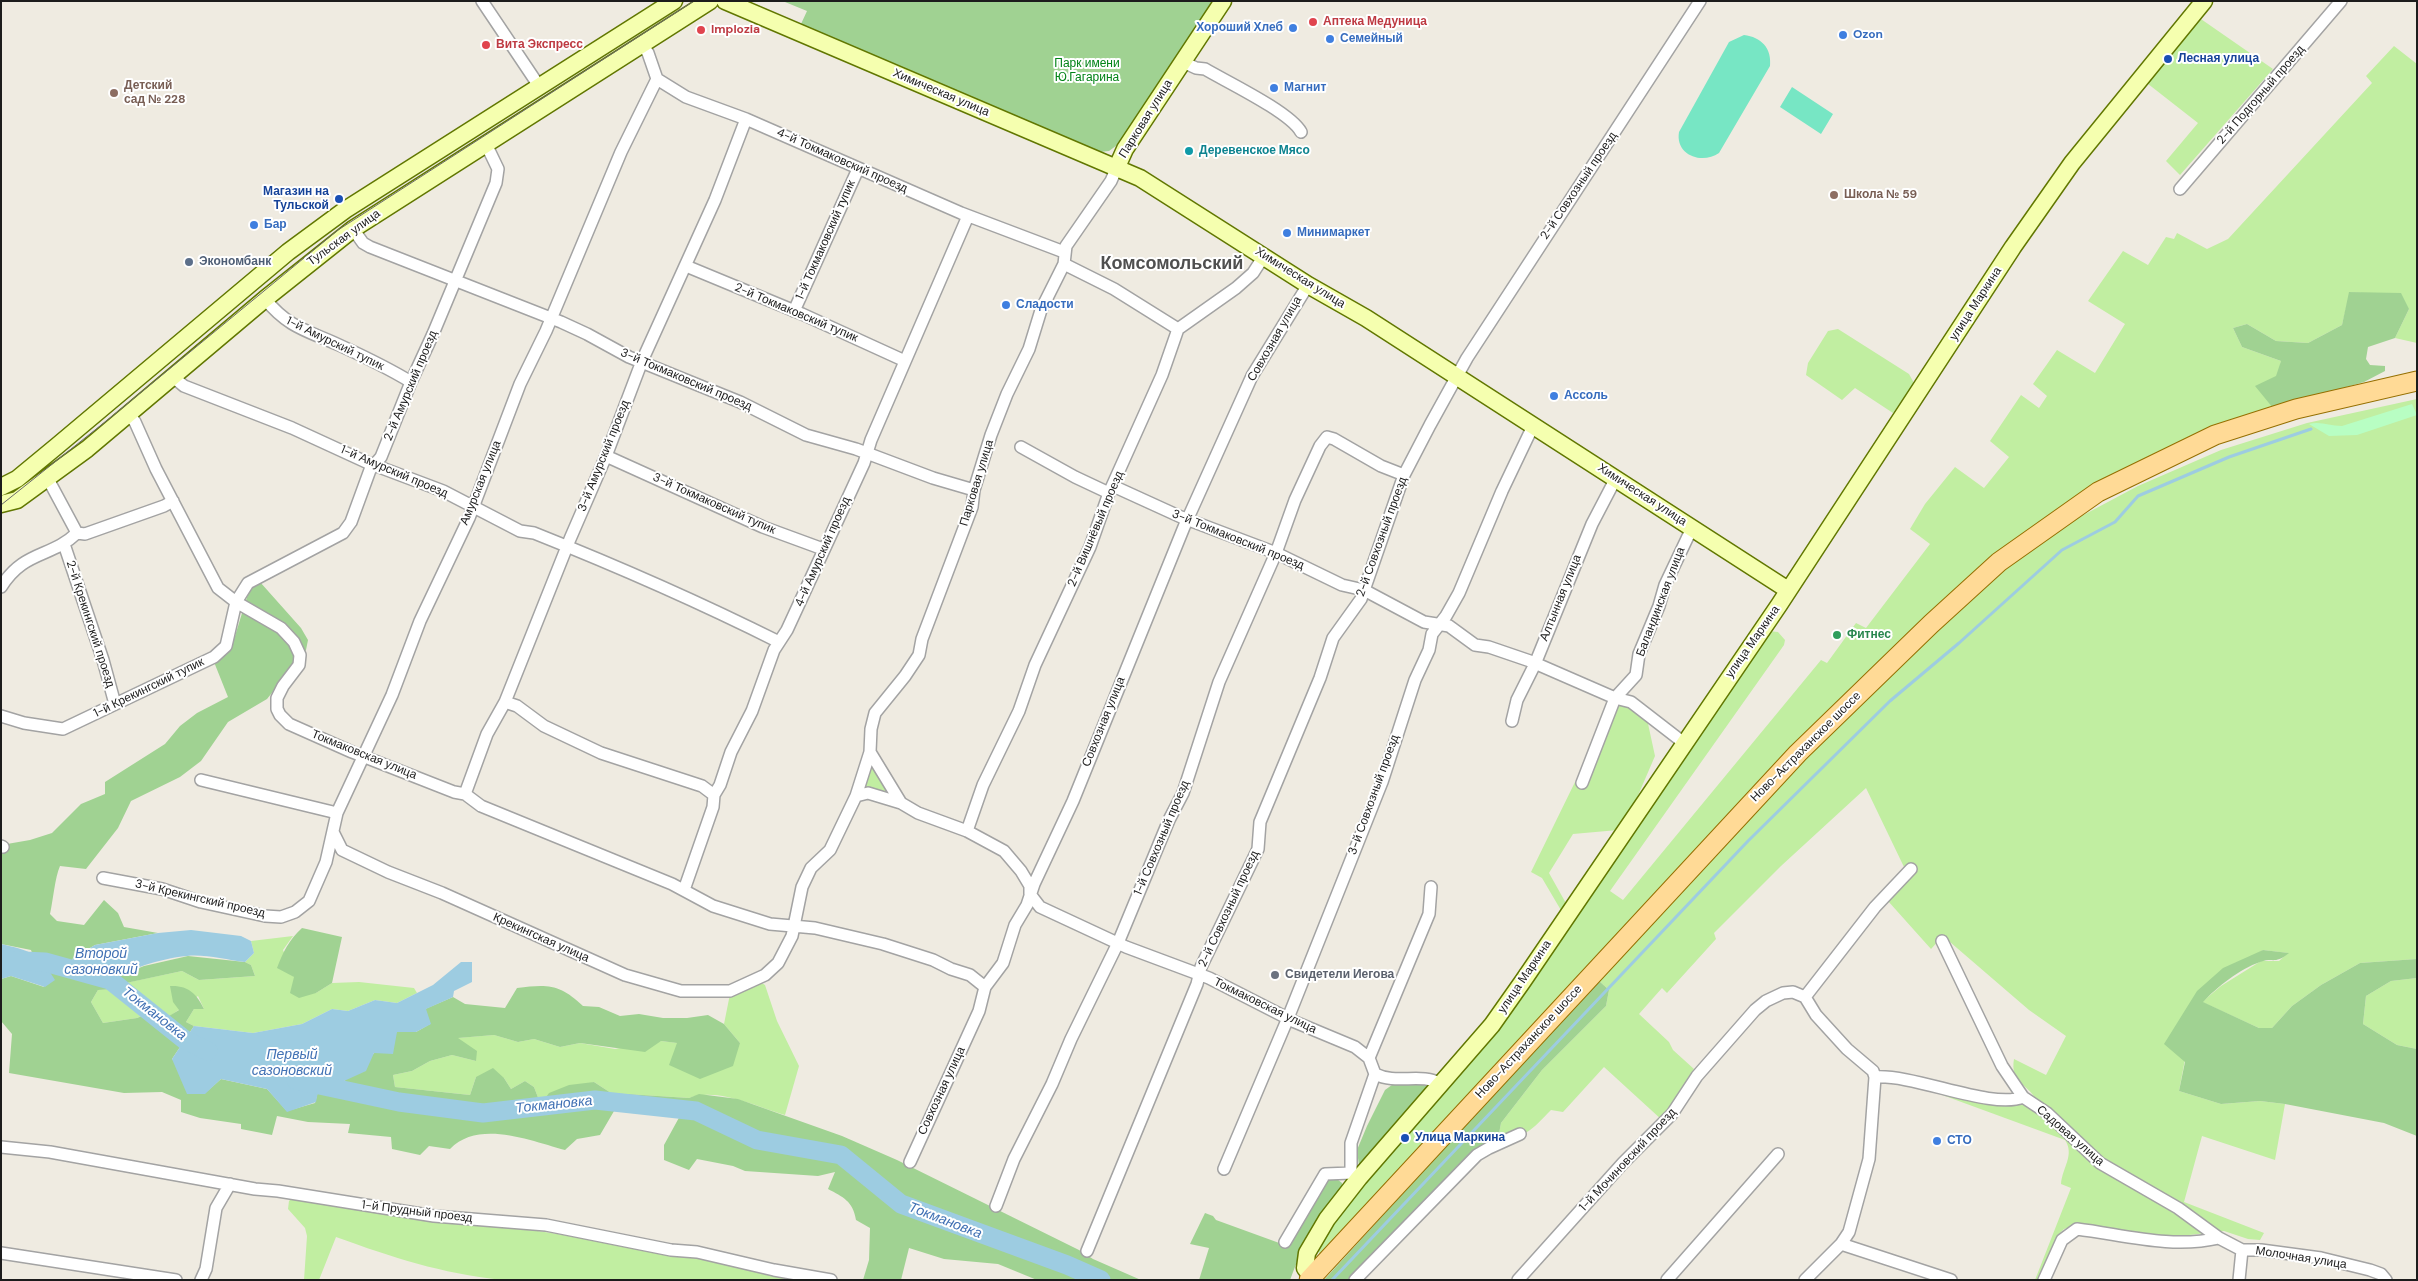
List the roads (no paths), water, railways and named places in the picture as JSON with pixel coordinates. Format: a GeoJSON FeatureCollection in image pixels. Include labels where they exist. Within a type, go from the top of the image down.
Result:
{"type":"FeatureCollection","features":[{"type":"Feature","properties":{"kind":"main road","name":"Ново-Астраханское шоссе"},"geometry":{"type":"LineString","coordinates":[[1310,1278],[1785,766],[1931,624],[1999,562],[2098,492],[2215,435],[2296,409],[2417,381]]}},
{"type":"Feature","properties":{"kind":"street"},"geometry":{"type":"LineString","coordinates":[[482,1],[539,86]]}},
{"type":"Feature","properties":{"kind":"street","name":"Тульская улица"},"geometry":{"type":"LineString","coordinates":[[1,487],[16,478],[57,446],[295,246],[364,196],[674,1]]}},
{"type":"Feature","properties":{"kind":"street","name":"Тульская улица"},"geometry":{"type":"LineString","coordinates":[[1,504],[18,500],[48,479],[265,299],[353,229],[710,1]]}},
{"type":"Feature","properties":{"kind":"street","name":"Химическая улица"},"geometry":{"type":"LineString","coordinates":[[726,1],[1140,178],[1308,285],[1366,318],[1458,376],[1788,590]]}},
{"type":"Feature","properties":{"kind":"street","name":"Парковая улица"},"geometry":{"type":"LineString","coordinates":[[765,975],[778,963],[795,926],[802,888],[811,868],[830,850],[856,796],[870,752],[871,728],[875,713],[905,676],[919,655],[922,639],[972,507],[974,490],[1007,394],[1029,349],[1041,310],[1064,264],[1066,246],[1110,181],[1125,148],[1223,1]]}},
{"type":"Feature","properties":{"kind":"street","name":"2-й Совхозный проезд"},"geometry":{"type":"LineString","coordinates":[[1087,1251],[1200,975],[1201,967],[1258,849],[1260,822],[1320,678],[1332,638],[1361,599],[1376,548],[1404,475],[1467,358],[1700,1]]}},
{"type":"Feature","properties":{"kind":"street","name":"улица Маркина"},"geometry":{"type":"LineString","coordinates":[[1310,1278],[1305,1268],[1307,1253],[1355,1176],[1441,1084],[1492,1025],[1788,590],[2013,247],[2072,163],[2204,1]]}},
{"type":"Feature","properties":{"kind":"street","name":"2-й Подгорный проезд"},"geometry":{"type":"LineString","coordinates":[[2180,189],[2341,1]]}},
{"type":"Feature","properties":{"kind":"street"},"geometry":{"type":"LineString","coordinates":[[642,44],[648,53],[657,79]]}},
{"type":"Feature","properties":{"kind":"street"},"geometry":{"type":"LineString","coordinates":[[1183,62],[1196,68],[1204,69],[1250,95],[1297,124],[1301,132]]}},
{"type":"Feature","properties":{"kind":"street","name":"4-й Токмаковский проезд"},"geometry":{"type":"LineString","coordinates":[[657,79],[686,97],[746,119],[968,216],[1064,252]]}},
{"type":"Feature","properties":{"kind":"street","name":"Амурская улица"},"geometry":{"type":"LineString","coordinates":[[296,912],[309,901],[319,882],[333,832],[336,812],[392,695],[420,621],[473,508],[520,384],[551,318],[621,152],[657,79]]}},
{"type":"Feature","properties":{"kind":"street","name":"3-й Амурский проезд"},"geometry":{"type":"LineString","coordinates":[[465,794],[487,734],[506,702],[567,547],[606,456],[642,361],[715,200],[746,119]]}},
{"type":"Feature","properties":{"kind":"street","name":"2-й Амурский проезд"},"geometry":{"type":"LineString","coordinates":[[236,602],[248,583],[343,533],[351,522],[370,470],[381,457],[496,183],[498,168],[486,144]]}},
{"type":"Feature","properties":{"kind":"street","name":"1-й Токмаковский тупик"},"geometry":{"type":"LineString","coordinates":[[794,311],[858,169]]}},
{"type":"Feature","properties":{"kind":"street","name":"4-й Амурский проезд"},"geometry":{"type":"LineString","coordinates":[[684,890],[713,807],[714,795],[720,786],[731,752],[752,710],[779,642],[788,630],[822,557],[823,549],[864,463],[866,452],[968,216]]}},
{"type":"Feature","properties":{"kind":"street","name":"3-й Токмаковский проезд"},"geometry":{"type":"LineString","coordinates":[[353,229],[364,243],[370,247],[551,318],[642,361],[740,402],[806,434],[866,452],[933,478],[974,490]]}},
{"type":"Feature","properties":{"kind":"street"},"geometry":{"type":"LineString","coordinates":[[1064,264],[1114,289],[1178,329],[1236,288],[1252,273],[1264,256]]}},
{"type":"Feature","properties":{"kind":"street","name":"2-й Токмаковский тупик"},"geometry":{"type":"LineString","coordinates":[[686,266],[794,311],[905,361]]}},
{"type":"Feature","properties":{"kind":"street","name":"Совхозная улица"},"geometry":{"type":"LineString","coordinates":[[910,1162],[979,1011],[985,987],[1003,963],[1016,925],[1073,802],[1108,712],[1189,518],[1252,376],[1308,285]]}},
{"type":"Feature","properties":{"kind":"street","name":"1-й Амурский тупик"},"geometry":{"type":"LineString","coordinates":[[265,299],[279,315],[292,325],[339,345],[411,382]]}},
{"type":"Feature","properties":{"kind":"street","name":"2-й Вишнёвый проезд"},"geometry":{"type":"LineString","coordinates":[[967,831],[983,785],[1019,711],[1035,665],[1090,547],[1111,490],[1162,375],[1178,329]]}},
{"type":"Feature","properties":{"kind":"street","name":"1-й Амурский проезд"},"geometry":{"type":"LineString","coordinates":[[172,376],[184,386],[292,428],[375,465],[443,491],[520,531],[534,533],[650,581],[668,592],[689,598],[779,642]]}},
{"type":"Feature","properties":{"kind":"street","name":"Токмаковская улица"},"geometry":{"type":"LineString","coordinates":[[128,413],[135,422],[218,588],[236,602],[281,628],[294,642],[300,655],[299,665],[283,686],[277,698],[277,709],[289,724],[454,792],[465,794],[481,806],[684,890],[713,906],[782,926],[815,928],[933,960],[951,969],[970,975],[985,987]]}},
{"type":"Feature","properties":{"kind":"street","name":"3-й Совхозный проезд"},"geometry":{"type":"LineString","coordinates":[[1224,1169],[1288,1018],[1382,782],[1415,680],[1429,650],[1432,634],[1442,624],[1459,594],[1502,490],[1533,426]]}},
{"type":"Feature","properties":{"kind":"street","name":"1-й Совхозный проезд"},"geometry":{"type":"LineString","coordinates":[[996,1206],[1014,1159],[1052,1084],[1071,1038],[1118,944],[1165,829],[1183,793],[1219,682],[1276,553],[1295,500],[1320,446],[1327,437],[1341,442],[1380,466],[1404,475]]}},
{"type":"Feature","properties":{"kind":"street","name":"3-й Токмаковский проезд"},"geometry":{"type":"LineString","coordinates":[[1021,446],[1075,478],[1181,517],[1189,518],[1210,529],[1276,553],[1342,585],[1364,590],[1424,622],[1442,624],[1475,645],[1489,647],[1535,664],[1615,698],[1631,702],[1684,743]]}},
{"type":"Feature","properties":{"kind":"street","name":"3-й Токмаковский тупик"},"geometry":{"type":"LineString","coordinates":[[606,456],[763,526],[823,549]]}},
{"type":"Feature","properties":{"kind":"street","name":"Алтынная улица"},"geometry":{"type":"LineString","coordinates":[[1512,721],[1517,700],[1535,664],[1592,524],[1616,478]]}},
{"type":"Feature","properties":{"kind":"street"},"geometry":{"type":"LineString","coordinates":[[48,479],[77,533]]}},
{"type":"Feature","properties":{"kind":"street"},"geometry":{"type":"LineString","coordinates":[[1,586],[9,575],[30,558],[64,544],[77,533],[85,534],[164,506],[173,501]]}},
{"type":"Feature","properties":{"kind":"street","name":"Баландинская улица"},"geometry":{"type":"LineString","coordinates":[[1582,784],[1615,698],[1636,675],[1639,654],[1665,585],[1692,528]]}},
{"type":"Feature","properties":{"kind":"street","name":"2-й Крекингский проезд"},"geometry":{"type":"LineString","coordinates":[[64,544],[103,660],[115,704]]}},
{"type":"Feature","properties":{"kind":"street","name":"1-й Крекингский тупик"},"geometry":{"type":"LineString","coordinates":[[1,716],[24,723],[58,729],[82,721],[214,657],[226,646],[236,602]]}},
{"type":"Feature","properties":{"kind":"street"},"geometry":{"type":"LineString","coordinates":[[506,702],[517,706],[544,726],[601,753],[702,786],[714,795]]}},
{"type":"Feature","properties":{"kind":"street"},"geometry":{"type":"LineString","coordinates":[[870,752],[901,802]]}},
{"type":"Feature","properties":{"kind":"street"},"geometry":{"type":"LineString","coordinates":[[201,780],[323,811],[336,812]]}},
{"type":"Feature","properties":{"kind":"street"},"geometry":{"type":"LineString","coordinates":[[856,796],[868,793],[901,802],[918,813],[967,831],[1008,855],[1025,878],[1030,894]]}},
{"type":"Feature","properties":{"kind":"street","name":"Крекингская улица"},"geometry":{"type":"LineString","coordinates":[[333,832],[342,850],[374,866],[442,893],[625,975],[666,988],[701,992],[730,991],[765,975]]}},
{"type":"Feature","properties":{"kind":"street"},"geometry":{"type":"LineString","coordinates":[[1805,1280],[1841,1244],[1854,1217],[1869,1159],[1875,1077],[1873,1071],[1847,1049],[1816,1015],[1804,997],[1875,907],[1911,869]]}},
{"type":"Feature","properties":{"kind":"street","name":"3-й Крекингский проезд"},"geometry":{"type":"LineString","coordinates":[[103,878],[162,889],[201,902],[265,916],[281,917],[296,912]]}},
{"type":"Feature","properties":{"kind":"street"},"geometry":{"type":"LineString","coordinates":[[1285,1242],[1325,1174],[1355,1176],[1351,1143],[1375,1074],[1369,1058],[1429,914],[1431,887]]}},
{"type":"Feature","properties":{"kind":"street","name":"Токмаковская улица"},"geometry":{"type":"LineString","coordinates":[[1030,894],[1040,907],[1118,944],[1200,975],[1288,1018],[1355,1047],[1369,1058]]}},
{"type":"Feature","properties":{"kind":"street","name":"Садовая улица"},"geometry":{"type":"LineString","coordinates":[[1942,941],[2002,1066],[2023,1097],[2047,1113],[2100,1163],[2178,1208],[2219,1238],[2242,1250]]}},
{"type":"Feature","properties":{"kind":"street","name":"1-й Мочиновский проезд"},"geometry":{"type":"LineString","coordinates":[[1518,1280],[1623,1163],[1672,1114],[1697,1076],[1755,1010],[1775,996],[1793,992],[1804,997]]}},
{"type":"Feature","properties":{"kind":"street"},"geometry":{"type":"LineString","coordinates":[[1375,1074],[1386,1080],[1434,1079],[1441,1084]]}},
{"type":"Feature","properties":{"kind":"street"},"geometry":{"type":"LineString","coordinates":[[1875,1077],[1930,1084],[1995,1099],[2013,1101],[2023,1097]]}},
{"type":"Feature","properties":{"kind":"street"},"geometry":{"type":"LineString","coordinates":[[1356,1280],[1478,1155],[1520,1134]]}},
{"type":"Feature","properties":{"kind":"street","name":"1-й Прудный проезд"},"geometry":{"type":"LineString","coordinates":[[1,1147],[50,1152],[230,1184],[434,1216],[546,1225],[671,1250],[697,1252],[774,1270],[831,1280]]}},
{"type":"Feature","properties":{"kind":"street"},"geometry":{"type":"LineString","coordinates":[[1667,1280],[1778,1154]]}},
{"type":"Feature","properties":{"kind":"street"},"geometry":{"type":"LineString","coordinates":[[201,1280],[206,1269],[216,1208],[230,1184]]}},
{"type":"Feature","properties":{"kind":"street"},"geometry":{"type":"LineString","coordinates":[[2044,1280],[2062,1240],[2077,1229],[2147,1241],[2189,1243],[2219,1238]]}},
{"type":"Feature","properties":{"kind":"street"},"geometry":{"type":"LineString","coordinates":[[1841,1244],[1950,1280]]}},
{"type":"Feature","properties":{"kind":"street"},"geometry":{"type":"LineString","coordinates":[[2240,1280],[2242,1250]]}},
{"type":"Feature","properties":{"kind":"street","name":"Молочная улица"},"geometry":{"type":"LineString","coordinates":[[2242,1250],[2261,1250],[2321,1258],[2370,1270],[2381,1274],[2386,1280]]}},
{"type":"Feature","properties":{"kind":"street"},"geometry":{"type":"LineString","coordinates":[[1,1252],[98,1274],[176,1280]]}},
{"type":"Feature","properties":{"kind":"water","name":"Второй сазоновкий"},"geometry":{"type":"Polygon","coordinates":[[[191,930],[241,936],[251,941],[254,953],[245,962],[201,956],[171,958],[145,965],[107,981],[98,982],[88,981],[70,970],[73,958],[95,945],[158,933],[191,930]]]}},
{"type":"Feature","properties":{"kind":"water"},"geometry":{"type":"Polygon","coordinates":[[[1,944],[33,954],[44,964],[55,980],[45,987],[11,976],[1,979],[1,944]]]}},
{"type":"Feature","properties":{"kind":"water","name":"Первый сазоновский"},"geometry":{"type":"Polygon","coordinates":[[[461,962],[472,962],[472,982],[454,991],[453,997],[426,1009],[431,1024],[416,1032],[397,1032],[393,1054],[374,1053],[366,1071],[344,1081],[319,1087],[316,1102],[287,1112],[267,1089],[221,1079],[205,1094],[187,1094],[172,1059],[194,1026],[253,1033],[302,1024],[332,1009],[348,1011],[375,1000],[397,1003],[433,985],[461,962]]]}},
{"type":"Feature","properties":{"kind":"waterway"},"geometry":{"type":"LineString","coordinates":[[1332,1280],[1748,841],[1890,701],[1959,643],[2062,550],[2115,522],[2138,496],[2229,457],[2311,429]]}},
{"type":"Feature","properties":{"kind":"waterway","name":"Токмановка"},"geometry":{"type":"LineString","coordinates":[[1,960],[45,962],[110,980],[185,1040],[208,1051]]}},
{"type":"Feature","properties":{"kind":"waterway","name":"Токмановка"},"geometry":{"type":"LineString","coordinates":[[296,1080],[399,1102],[483,1113],[595,1100],[696,1111],[757,1140],[841,1155],[901,1204],[1067,1265],[1101,1280]]}},
{"type":"Feature","properties":{"kind":"tram line"},"geometry":{"type":"LineString","coordinates":[[1,505],[338,230],[694,1]]}},
{"type":"Feature","properties":{"kind":"place","name":"Аптека Медуница"},"geometry":{"type":"Point","coordinates":[1313,22]}},
{"type":"Feature","properties":{"kind":"place","name":"Хороший Хлеб"},"geometry":{"type":"Point","coordinates":[1293,28]}},
{"type":"Feature","properties":{"kind":"place","name":"Implozia"},"geometry":{"type":"Point","coordinates":[701,30]}},
{"type":"Feature","properties":{"kind":"place","name":"Ozon"},"geometry":{"type":"Point","coordinates":[1843,35]}},
{"type":"Feature","properties":{"kind":"place","name":"Семейный"},"geometry":{"type":"Point","coordinates":[1330,39]}},
{"type":"Feature","properties":{"kind":"place","name":"Вита Экспресс"},"geometry":{"type":"Point","coordinates":[486,45]}},
{"type":"Feature","properties":{"kind":"place","name":"Лесная улица"},"geometry":{"type":"Point","coordinates":[2168,59]}},
{"type":"Feature","properties":{"kind":"place","name":"Магнит"},"geometry":{"type":"Point","coordinates":[1274,88]}},
{"type":"Feature","properties":{"kind":"place","name":"Детский сад № 228"},"geometry":{"type":"Point","coordinates":[114,93]}},
{"type":"Feature","properties":{"kind":"place","name":"Деревенское Мясо"},"geometry":{"type":"Point","coordinates":[1189,151]}},
{"type":"Feature","properties":{"kind":"place","name":"Школа № 59"},"geometry":{"type":"Point","coordinates":[1834,195]}},
{"type":"Feature","properties":{"kind":"place","name":"Магазин на Тульской"},"geometry":{"type":"Point","coordinates":[339,199]}},
{"type":"Feature","properties":{"kind":"place","name":"Бар"},"geometry":{"type":"Point","coordinates":[254,225]}},
{"type":"Feature","properties":{"kind":"place","name":"Минимаркет"},"geometry":{"type":"Point","coordinates":[1287,233]}},
{"type":"Feature","properties":{"kind":"place","name":"Экономбанк"},"geometry":{"type":"Point","coordinates":[189,262]}},
{"type":"Feature","properties":{"kind":"place","name":"Сладости"},"geometry":{"type":"Point","coordinates":[1006,305]}},
{"type":"Feature","properties":{"kind":"place","name":"Ассоль"},"geometry":{"type":"Point","coordinates":[1554,396]}},
{"type":"Feature","properties":{"kind":"place","name":"Фитнес"},"geometry":{"type":"Point","coordinates":[1837,635]}},
{"type":"Feature","properties":{"kind":"place","name":"Свидетели Иегова"},"geometry":{"type":"Point","coordinates":[1275,975]}},
{"type":"Feature","properties":{"kind":"place","name":"Улица Маркина"},"geometry":{"type":"Point","coordinates":[1405,1138]}},
{"type":"Feature","properties":{"kind":"place","name":"СТО"},"geometry":{"type":"Point","coordinates":[1937,1141]}},
{"type":"Feature","properties":{"kind":"district","name":"Комсомольский"},"geometry":{"type":"Point","coordinates":[1172,264]}},
{"type":"Feature","properties":{"kind":"park label","name":"Парк имени Ю.Гагарина"},"geometry":{"type":"Point","coordinates":[1087,71]}}]}
